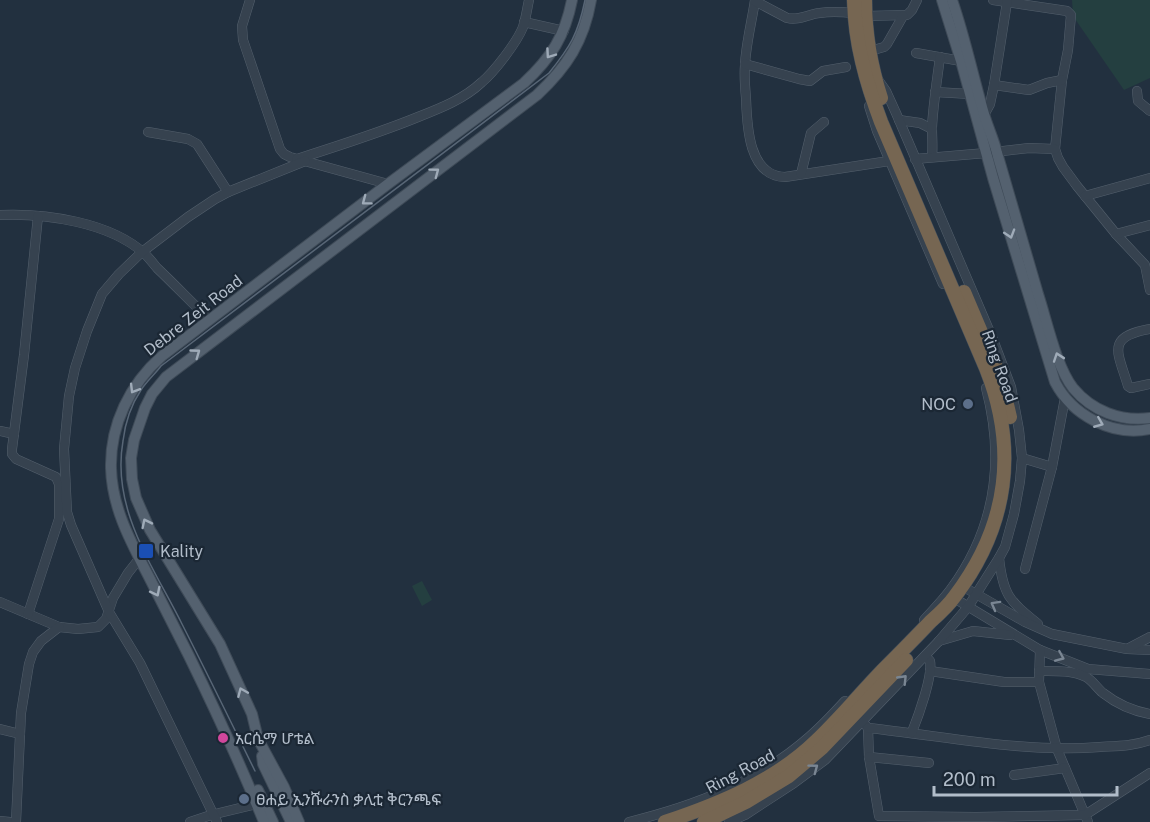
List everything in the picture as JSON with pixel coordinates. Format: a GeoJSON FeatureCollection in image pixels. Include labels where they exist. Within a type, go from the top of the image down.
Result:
{"type":"FeatureCollection","features":[{"type":"Feature","properties":{"kind":"highway","name":"Ring Road"},"geometry":{"type":"LineString","coordinates":[[704,822],[754,797],[789,776],[814,755],[965,596],[985,568],[995,548],[1011,490],[1013,466],[1010,421],[1001,379],[890,121],[878,87],[871,78],[857,37],[858,10],[865,0]]}},
{"type":"Feature","properties":{"kind":"highway","name":"Ring Road"},"geometry":{"type":"LineString","coordinates":[[858,10],[870,51],[871,78]]}},
{"type":"Feature","properties":{"kind":"highway","name":"Ring Road"},"geometry":{"type":"LineString","coordinates":[[665,822],[722,801],[783,767],[816,741],[965,596]]}},
{"type":"Feature","properties":{"kind":"main road","name":"Debre Zeit Road"},"geometry":{"type":"LineString","coordinates":[[241,765],[126,532],[114,496],[111,468],[112,441],[118,422],[142,376],[162,356],[524,83],[545,62],[554,49],[564,31],[572,0]]}},
{"type":"Feature","properties":{"kind":"main road","name":"Debre Zeit Road"},"geometry":{"type":"LineString","coordinates":[[262,747],[241,687],[220,644],[150,530],[139,507],[132,479],[132,458],[139,422],[145,408],[152,394],[166,377],[188,359],[554,79],[573,54],[589,17],[591,0]]}},
{"type":"Feature","properties":{"kind":"main road"},"geometry":{"type":"LineString","coordinates":[[942,0],[970,94],[1029,263],[1058,359],[1071,385],[1085,400],[1101,411],[1122,418],[1150,418]]}},
{"type":"Feature","properties":{"kind":"main road"},"geometry":{"type":"LineString","coordinates":[[952,0],[1052,373],[1059,390],[1073,407],[1104,425],[1126,430],[1150,429]]}},
{"type":"Feature","properties":{"kind":"main road"},"geometry":{"type":"LineString","coordinates":[[262,747],[263,764],[291,822]]}},
{"type":"Feature","properties":{"kind":"main road"},"geometry":{"type":"LineString","coordinates":[[262,747],[284,787],[299,822]]}},
{"type":"Feature","properties":{"kind":"main road"},"geometry":{"type":"LineString","coordinates":[[241,765],[264,822]]}},
{"type":"Feature","properties":{"kind":"main road"},"geometry":{"type":"LineString","coordinates":[[241,765],[254,782],[273,822]]}},
{"type":"Feature","properties":{"kind":"street"},"geometry":{"type":"LineString","coordinates":[[250,0],[242,26],[243,40],[284,154],[388,184]]}},
{"type":"Feature","properties":{"kind":"street"},"geometry":{"type":"LineString","coordinates":[[215,818],[140,663],[109,612],[67,512],[64,449],[69,396],[87,331],[102,294],[119,274],[142,252],[188,217],[228,192],[301,160],[449,104],[478,86],[518,36],[529,0]]}},
{"type":"Feature","properties":{"kind":"street"},"geometry":{"type":"LineString","coordinates":[[890,161],[785,177],[765,170],[751,145],[748,132],[745,64],[755,0],[792,20],[827,12],[858,10],[903,16]]}},
{"type":"Feature","properties":{"kind":"street"},"geometry":{"type":"LineString","coordinates":[[870,51],[887,44],[903,16],[912,10],[917,0]]}},
{"type":"Feature","properties":{"kind":"street"},"geometry":{"type":"LineString","coordinates":[[993,0],[1070,13],[1068,50],[1062,80],[1055,149],[1063,167],[1085,196],[1145,265],[1150,290]]}},
{"type":"Feature","properties":{"kind":"street"},"geometry":{"type":"LineString","coordinates":[[984,115],[990,104],[994,85],[1007,2]]}},
{"type":"Feature","properties":{"kind":"street"},"geometry":{"type":"LineString","coordinates":[[524,22],[564,31]]}},
{"type":"Feature","properties":{"kind":"street"},"geometry":{"type":"LineString","coordinates":[[916,53],[961,61]]}},
{"type":"Feature","properties":{"kind":"street"},"geometry":{"type":"LineString","coordinates":[[932,157],[932,129],[940,57]]}},
{"type":"Feature","properties":{"kind":"street"},"geometry":{"type":"LineString","coordinates":[[745,64],[810,81],[823,71],[846,67]]}},
{"type":"Feature","properties":{"kind":"street"},"geometry":{"type":"LineString","coordinates":[[629,822],[696,802],[722,791],[764,770],[809,737],[895,652],[951,590],[976,547],[986,523],[993,497],[996,468],[993,416],[985,384],[871,113],[867,97],[871,78],[886,91],[1005,369],[1015,405],[1022,458],[1014,514],[1005,547],[999,558],[965,596],[939,640],[865,724],[825,760],[794,783],[745,815],[729,822]]}},
{"type":"Feature","properties":{"kind":"street"},"geometry":{"type":"LineString","coordinates":[[994,85],[1029,90],[1062,80]]}},
{"type":"Feature","properties":{"kind":"street"},"geometry":{"type":"LineString","coordinates":[[1137,91],[1138,101],[1150,111]]}},
{"type":"Feature","properties":{"kind":"street"},"geometry":{"type":"LineString","coordinates":[[935,92],[970,94]]}},
{"type":"Feature","properties":{"kind":"street"},"geometry":{"type":"LineString","coordinates":[[899,120],[920,123],[932,129]]}},
{"type":"Feature","properties":{"kind":"street"},"geometry":{"type":"LineString","coordinates":[[801,174],[812,133],[824,122]]}},
{"type":"Feature","properties":{"kind":"street"},"geometry":{"type":"LineString","coordinates":[[148,132],[188,139],[197,144],[228,192]]}},
{"type":"Feature","properties":{"kind":"street"},"geometry":{"type":"LineString","coordinates":[[915,159],[1029,148],[1055,149]]}},
{"type":"Feature","properties":{"kind":"street"},"geometry":{"type":"LineString","coordinates":[[1085,196],[1150,178]]}},
{"type":"Feature","properties":{"kind":"street"},"geometry":{"type":"LineString","coordinates":[[0,215],[38,216],[72,221],[100,228],[118,236],[142,252],[210,320]]}},
{"type":"Feature","properties":{"kind":"street"},"geometry":{"type":"LineString","coordinates":[[28,614],[59,519],[60,484],[56,477],[16,459],[12,454],[38,216]]}},
{"type":"Feature","properties":{"kind":"street"},"geometry":{"type":"LineString","coordinates":[[1116,234],[1150,225]]}},
{"type":"Feature","properties":{"kind":"street"},"geometry":{"type":"LineString","coordinates":[[1150,329],[1126,335],[1118,348],[1128,386],[1131,388],[1150,384]]}},
{"type":"Feature","properties":{"kind":"street"},"geometry":{"type":"LineString","coordinates":[[1025,569],[1052,467],[1065,398]]}},
{"type":"Feature","properties":{"kind":"street"},"geometry":{"type":"LineString","coordinates":[[0,431],[14,434]]}},
{"type":"Feature","properties":{"kind":"street"},"geometry":{"type":"LineString","coordinates":[[1022,458],[1052,467]]}},
{"type":"Feature","properties":{"kind":"street"},"geometry":{"type":"LineString","coordinates":[[59,519],[67,512]]}},
{"type":"Feature","properties":{"kind":"street"},"geometry":{"type":"LineString","coordinates":[[999,558],[1004,589],[1013,603],[1052,634]]}},
{"type":"Feature","properties":{"kind":"street"},"geometry":{"type":"LineString","coordinates":[[0,602],[59,627],[78,629],[98,627],[106,619],[120,585],[139,559]]}},
{"type":"Feature","properties":{"kind":"street"},"geometry":{"type":"LineString","coordinates":[[965,596],[1052,634],[1126,649],[1150,650]]}},
{"type":"Feature","properties":{"kind":"street"},"geometry":{"type":"LineString","coordinates":[[965,596],[1016,635],[1040,650],[1088,673],[1101,692],[1113,700],[1128,708],[1150,714]]}},
{"type":"Feature","properties":{"kind":"street"},"geometry":{"type":"LineString","coordinates":[[16,822],[23,696],[31,658],[33,651],[41,641],[59,627]]}},
{"type":"Feature","properties":{"kind":"street"},"geometry":{"type":"LineString","coordinates":[[939,640],[973,631],[1016,635]]}},
{"type":"Feature","properties":{"kind":"street"},"geometry":{"type":"LineString","coordinates":[[1126,649],[1150,637]]}},
{"type":"Feature","properties":{"kind":"street"},"geometry":{"type":"LineString","coordinates":[[1040,650],[1039,682],[1057,749],[1086,819]]}},
{"type":"Feature","properties":{"kind":"street"},"geometry":{"type":"LineString","coordinates":[[912,732],[930,671],[930,661],[925,656]]}},
{"type":"Feature","properties":{"kind":"street"},"geometry":{"type":"LineString","coordinates":[[930,671],[1004,682],[1039,682]]}},
{"type":"Feature","properties":{"kind":"street"},"geometry":{"type":"LineString","coordinates":[[1039,671],[1150,674]]}},
{"type":"Feature","properties":{"kind":"street"},"geometry":{"type":"LineString","coordinates":[[865,724],[982,743],[1057,749],[1134,745],[1150,740]]}},
{"type":"Feature","properties":{"kind":"street"},"geometry":{"type":"LineString","coordinates":[[865,724],[880,819],[1086,819],[1150,773]]}},
{"type":"Feature","properties":{"kind":"street"},"geometry":{"type":"LineString","coordinates":[[0,729],[20,734]]}},
{"type":"Feature","properties":{"kind":"street"},"geometry":{"type":"LineString","coordinates":[[869,757],[929,763]]}},
{"type":"Feature","properties":{"kind":"street"},"geometry":{"type":"LineString","coordinates":[[1014,775],[1065,768]]}},
{"type":"Feature","properties":{"kind":"street"},"geometry":{"type":"LineString","coordinates":[[190,822],[215,818],[256,804]]}},
{"type":"Feature","properties":{"kind":"street"},"geometry":{"type":"LineString","coordinates":[[0,821],[10,822]]}},
{"type":"Feature","properties":{"kind":"green space"},"geometry":{"type":"Polygon","coordinates":[[[1072,0],[1150,0],[1150,78],[1124,90],[1073,16],[1072,0]]]}},
{"type":"Feature","properties":{"kind":"green space"},"geometry":{"type":"Polygon","coordinates":[[[422,581],[432,600],[422,606],[412,586],[422,581]]]}},
{"type":"Feature","properties":{"kind":"tram line"},"geometry":{"type":"LineString","coordinates":[[255,771],[147,559],[129,513],[123,490],[121,466],[124,435],[131,408],[141,390],[161,366],[549,73],[572,40],[585,0]]}},
{"type":"Feature","properties":{"kind":"place","name":"NOC"},"geometry":{"type":"Point","coordinates":[968,404]}},
{"type":"Feature","properties":{"kind":"place","name":"Kality"},"geometry":{"type":"Point","coordinates":[146,551]}},
{"type":"Feature","properties":{"kind":"place","name":"አርሴማ ሆቴል"},"geometry":{"type":"Point","coordinates":[223,738]}},
{"type":"Feature","properties":{"kind":"place","name":"ፀሐይ ኢንሹራንስ ቃሊቲ ቅርንጫፍ"},"geometry":{"type":"Point","coordinates":[244,799]}}]}
